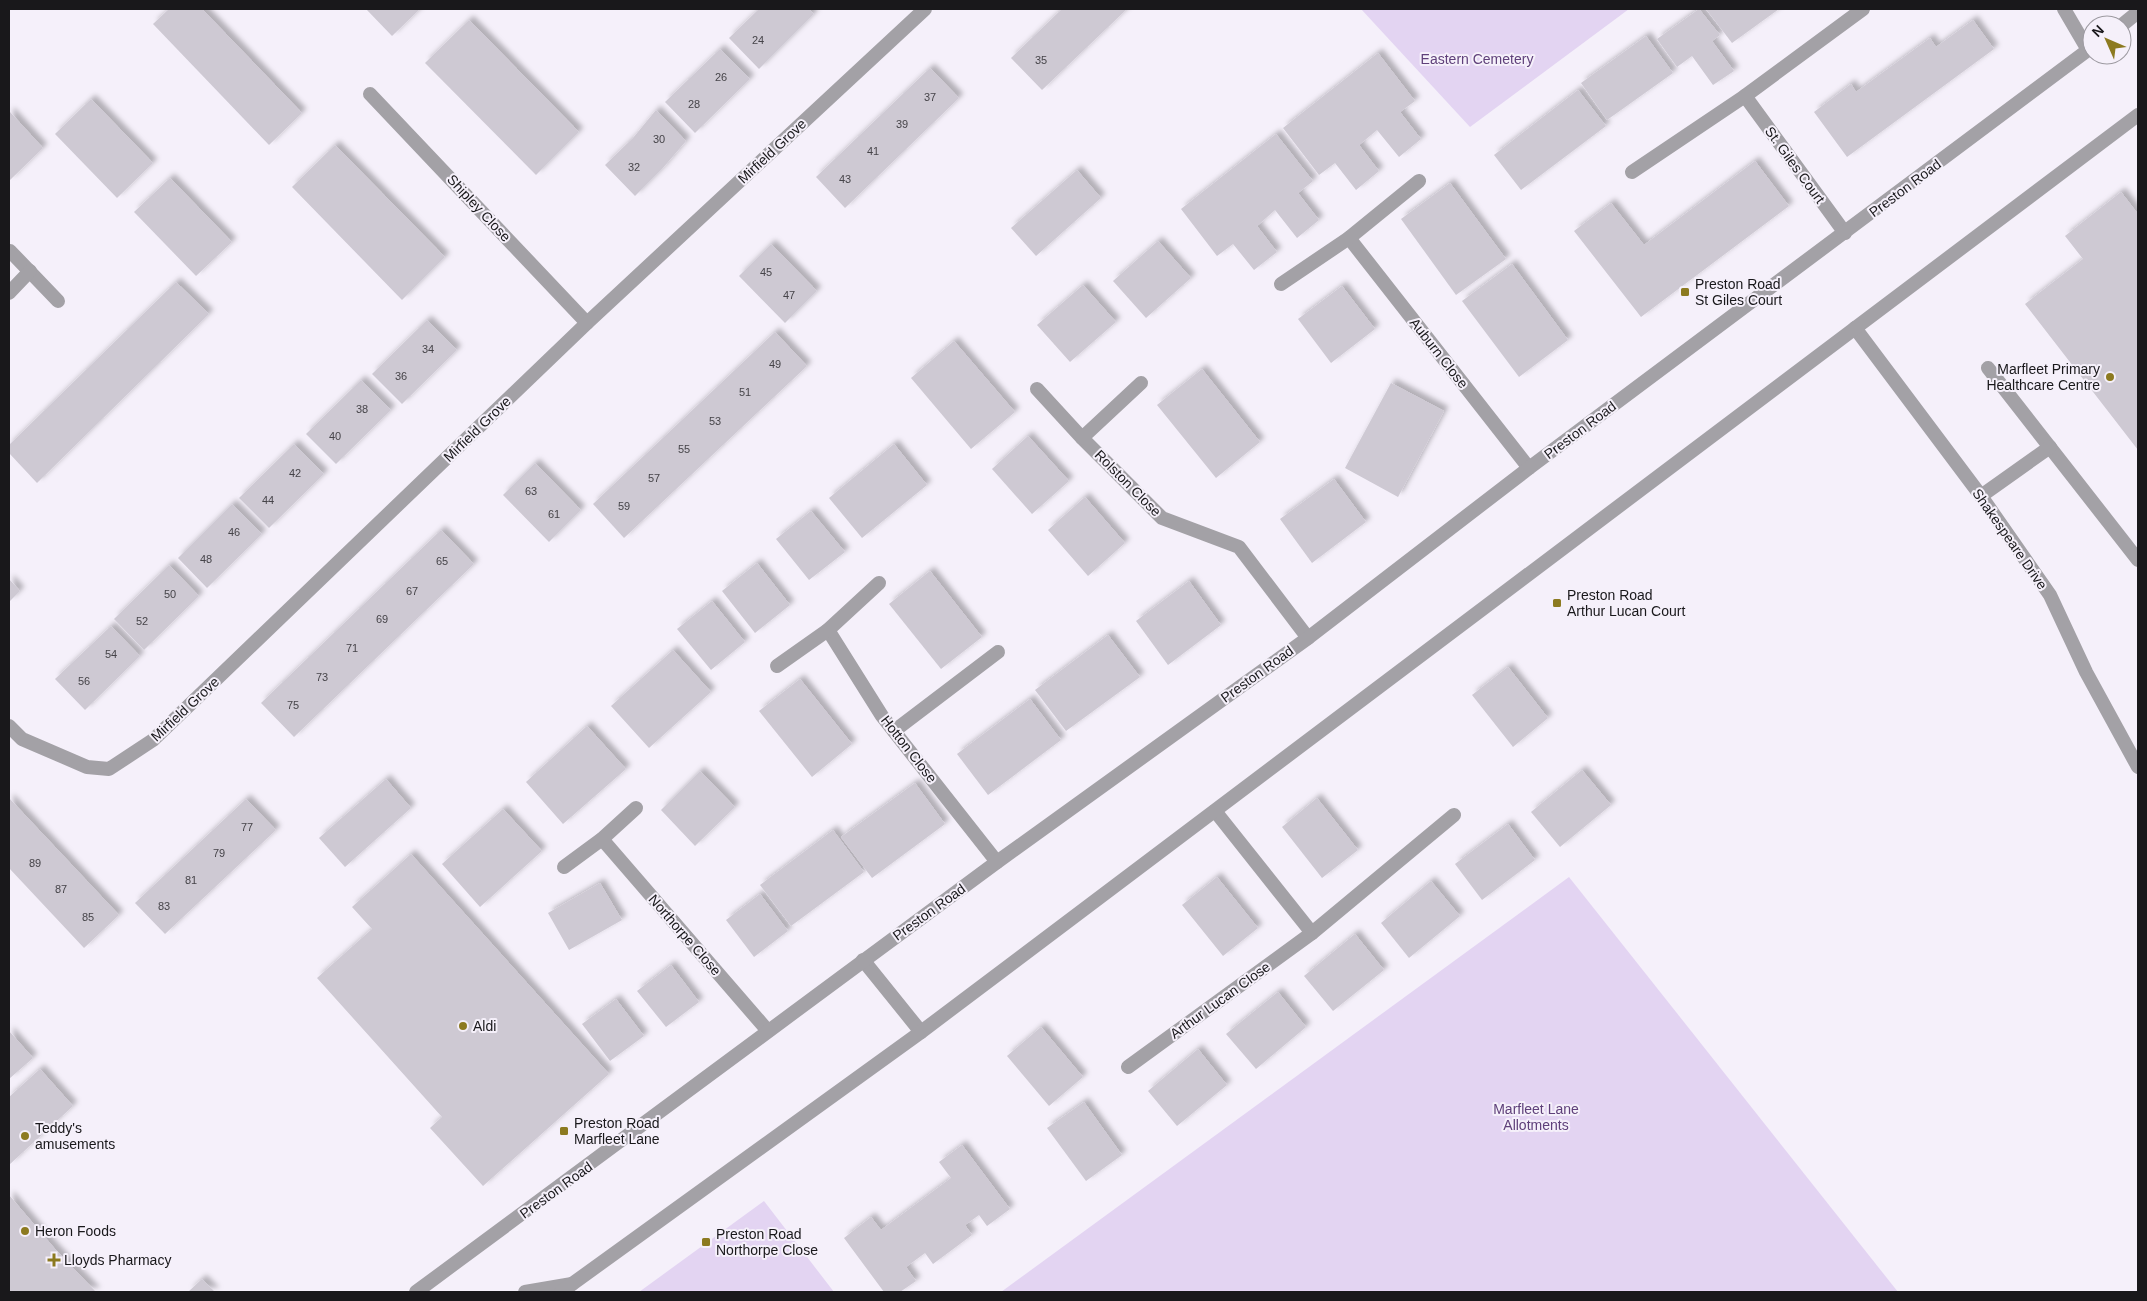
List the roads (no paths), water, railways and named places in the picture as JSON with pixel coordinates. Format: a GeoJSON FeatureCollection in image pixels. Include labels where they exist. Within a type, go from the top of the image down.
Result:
{"type":"FeatureCollection","features":[{"type":"Feature","properties":{"kind":"street","name":"Mirfield Grove"},"geometry":{"type":"LineString","coordinates":[[9,726],[22,740],[87,767],[109,769],[153,740],[587,323],[924,9]]}},
{"type":"Feature","properties":{"kind":"street"},"geometry":{"type":"LineString","coordinates":[[1632,172],[1745,96],[1863,9]]}},
{"type":"Feature","properties":{"kind":"street"},"geometry":{"type":"LineString","coordinates":[[2064,9],[2082,37]]}},
{"type":"Feature","properties":{"kind":"street","name":"Preston Road"},"geometry":{"type":"LineString","coordinates":[[416,1292],[997,862],[1308,638],[1529,468],[2082,55]]}},
{"type":"Feature","properties":{"kind":"street","name":"Shipley Close"},"geometry":{"type":"LineString","coordinates":[[370,94],[587,323]]}},
{"type":"Feature","properties":{"kind":"street","name":"St. Giles Court"},"geometry":{"type":"LineString","coordinates":[[1745,96],[1845,233]]}},
{"type":"Feature","properties":{"kind":"street"},"geometry":{"type":"LineString","coordinates":[[525,1292],[567,1288],[921,1032],[2138,115]]}},
{"type":"Feature","properties":{"kind":"street"},"geometry":{"type":"LineString","coordinates":[[1281,284],[1349,238],[1419,181]]}},
{"type":"Feature","properties":{"kind":"street","name":"Auburn Close"},"geometry":{"type":"LineString","coordinates":[[1349,238],[1529,468]]}},
{"type":"Feature","properties":{"kind":"street"},"geometry":{"type":"LineString","coordinates":[[10,251],[58,301]]}},
{"type":"Feature","properties":{"kind":"street"},"geometry":{"type":"LineString","coordinates":[[9,293],[30,271]]}},
{"type":"Feature","properties":{"kind":"street","name":"Shakespeare Drive"},"geometry":{"type":"LineString","coordinates":[[1855,328],[1981,496],[2050,595],[2086,672],[2138,767]]}},
{"type":"Feature","properties":{"kind":"street"},"geometry":{"type":"LineString","coordinates":[[1988,368],[2138,560]]}},
{"type":"Feature","properties":{"kind":"street"},"geometry":{"type":"LineString","coordinates":[[1082,438],[1142,383]]}},
{"type":"Feature","properties":{"kind":"street","name":"Rolston Close"},"geometry":{"type":"LineString","coordinates":[[1037,389],[1082,438],[1162,518],[1239,547],[1308,638]]}},
{"type":"Feature","properties":{"kind":"street"},"geometry":{"type":"LineString","coordinates":[[1981,496],[2050,447]]}},
{"type":"Feature","properties":{"kind":"street"},"geometry":{"type":"LineString","coordinates":[[777,666],[828,630],[879,583]]}},
{"type":"Feature","properties":{"kind":"street","name":"Hotton Close"},"geometry":{"type":"LineString","coordinates":[[828,630],[882,716],[997,862]]}},
{"type":"Feature","properties":{"kind":"street"},"geometry":{"type":"LineString","coordinates":[[894,731],[998,652]]}},
{"type":"Feature","properties":{"kind":"street"},"geometry":{"type":"LineString","coordinates":[[564,867],[602,839],[636,808]]}},
{"type":"Feature","properties":{"kind":"street"},"geometry":{"type":"LineString","coordinates":[[1215,811],[1312,934]]}},
{"type":"Feature","properties":{"kind":"street","name":"Arthur Lucan Close"},"geometry":{"type":"LineString","coordinates":[[1128,1067],[1312,934],[1454,815]]}},
{"type":"Feature","properties":{"kind":"street","name":"Northorpe Close"},"geometry":{"type":"LineString","coordinates":[[602,839],[768,1031]]}},
{"type":"Feature","properties":{"kind":"street"},"geometry":{"type":"LineString","coordinates":[[864,960],[921,1032]]}},
{"type":"Feature","properties":{"kind":"place","name":"Preston Road St Giles Court"},"geometry":{"type":"Point","coordinates":[1685,292]}},
{"type":"Feature","properties":{"kind":"place","name":"Marfleet Primary Healthcare Centre"},"geometry":{"type":"Point","coordinates":[2110,377]}},
{"type":"Feature","properties":{"kind":"place","name":"Preston Road Arthur Lucan Court"},"geometry":{"type":"Point","coordinates":[1557,603]}},
{"type":"Feature","properties":{"kind":"place","name":"Aldi"},"geometry":{"type":"Point","coordinates":[463,1026]}},
{"type":"Feature","properties":{"kind":"place","name":"Preston Road Marfleet Lane"},"geometry":{"type":"Point","coordinates":[564,1131]}},
{"type":"Feature","properties":{"kind":"place","name":"Teddy's amusements"},"geometry":{"type":"Point","coordinates":[25,1136]}},
{"type":"Feature","properties":{"kind":"place","name":"Heron Foods"},"geometry":{"type":"Point","coordinates":[25,1231]}},
{"type":"Feature","properties":{"kind":"place","name":"Preston Road Northorpe Close"},"geometry":{"type":"Point","coordinates":[706,1242]}},
{"type":"Feature","properties":{"kind":"place","name":"Lloyds Pharmacy"},"geometry":{"type":"Point","coordinates":[54,1260]}},
{"type":"Feature","properties":{"kind":"park label","name":"Eastern Cemetery"},"geometry":{"type":"Point","coordinates":[1477,59]}},
{"type":"Feature","properties":{"kind":"park label","name":"Marfleet Lane Allotments"},"geometry":{"type":"Point","coordinates":[1536,1118]}}]}
